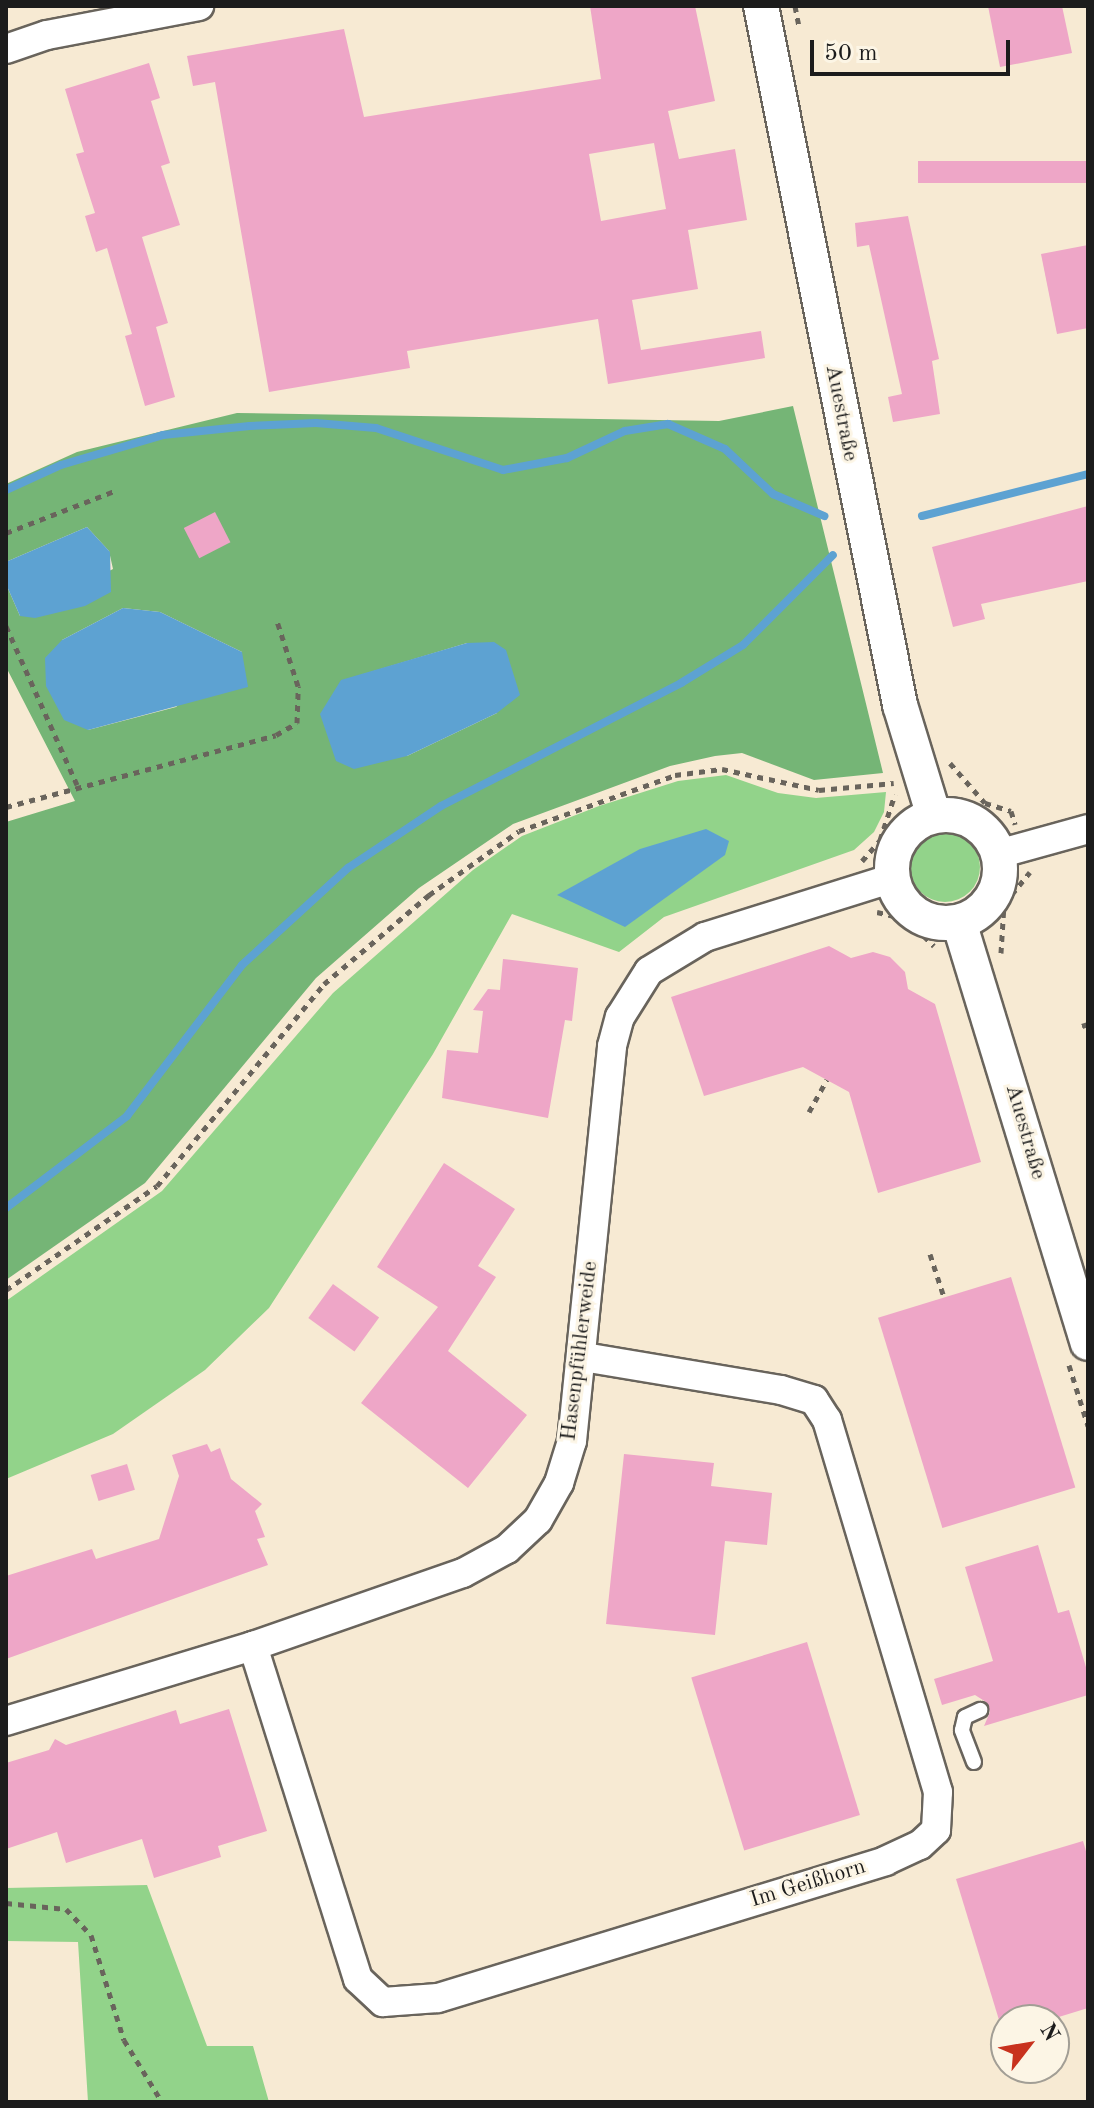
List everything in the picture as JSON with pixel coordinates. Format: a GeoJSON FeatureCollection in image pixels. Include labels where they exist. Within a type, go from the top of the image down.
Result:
{"type":"FeatureCollection","features":[{"type":"Feature","properties":{"kind":"street"},"geometry":{"type":"LineString","coordinates":[[6,49],[47,35],[199,6]]}},
{"type":"Feature","properties":{"kind":"street","name":"Auestraße"},"geometry":{"type":"LineString","coordinates":[[761,6],[900,705],[934,816]]}},
{"type":"Feature","properties":{"kind":"street"},"geometry":{"type":"LineString","coordinates":[[1011,852],[968,819],[934,816],[904,835],[895,850],[893,878],[909,909],[926,919],[959,922],[992,898],[1000,868],[1011,852],[1088,829]]}},
{"type":"Feature","properties":{"kind":"street","name":"Hasenpfühlerweide"},"geometry":{"type":"LineString","coordinates":[[6,1721],[253,1646],[463,1573],[507,1549],[538,1520],[559,1483],[572,1441],[583,1357],[612,1046],[620,1017],[649,971],[705,937],[893,878]]}},
{"type":"Feature","properties":{"kind":"street","name":"Auestraße"},"geometry":{"type":"LineString","coordinates":[[959,922],[1088,1343]]}},
{"type":"Feature","properties":{"kind":"street","name":"Im Geißhorn"},"geometry":{"type":"LineString","coordinates":[[253,1646],[358,1979],[383,2002],[438,1998],[885,1861],[920,1845],[936,1830],[938,1792],[821,1410],[814,1400],[781,1390],[583,1357]]}},
{"type":"Feature","properties":{"kind":"lane"},"geometry":{"type":"LineString","coordinates":[[974,1762],[962,1730],[965,1717],[980,1710]]}},
{"type":"Feature","properties":{"kind":"path"},"geometry":{"type":"LineString","coordinates":[[795,6],[800,37]]}},
{"type":"Feature","properties":{"kind":"path"},"geometry":{"type":"LineString","coordinates":[[6,533],[117,490]]}},
{"type":"Feature","properties":{"kind":"path"},"geometry":{"type":"LineString","coordinates":[[6,807],[77,785],[276,735],[297,723],[298,686],[277,621]]}},
{"type":"Feature","properties":{"kind":"path"},"geometry":{"type":"LineString","coordinates":[[6,626],[77,785]]}},
{"type":"Feature","properties":{"kind":"path"},"geometry":{"type":"LineString","coordinates":[[945,750],[968,787],[985,803],[1011,811],[1011,852],[1030,872],[1004,904],[1001,944]]}},
{"type":"Feature","properties":{"kind":"path"},"geometry":{"type":"LineString","coordinates":[[6,1290],[157,1186],[324,984],[429,895],[519,831],[675,775],[722,769],[819,790],[897,782]]}},
{"type":"Feature","properties":{"kind":"path"},"geometry":{"type":"LineString","coordinates":[[809,1112],[827,1080]]}},
{"type":"Feature","properties":{"kind":"path"},"geometry":{"type":"LineString","coordinates":[[930,1254],[944,1297]]}},
{"type":"Feature","properties":{"kind":"path"},"geometry":{"type":"LineString","coordinates":[[6,1903],[66,1909],[91,1935],[124,2040],[162,2102]]}},
{"type":"Feature","properties":{"kind":"green space"},"geometry":{"type":"Polygon","coordinates":[[[793,406],[883,773],[814,780],[742,753],[715,756],[670,766],[513,824],[419,888],[316,978],[145,1183],[6,1280],[6,822],[75,801],[6,667],[6,584],[20,616],[113,569],[109,551],[87,527],[8,561],[6,582],[6,484],[77,452],[237,413],[719,421],[793,406]],[[123,608],[62,640],[88,730],[176,707],[242,652],[160,612],[123,608]],[[467,643],[341,681],[407,756],[497,713],[467,643]]]}},
{"type":"Feature","properties":{"kind":"green space"},"geometry":{"type":"Polygon","coordinates":[[[726,775],[778,793],[816,798],[886,792],[884,812],[874,832],[854,850],[664,917],[619,952],[512,914],[433,1054],[269,1308],[205,1370],[113,1434],[6,1479],[6,1301],[162,1191],[333,993],[473,870],[522,836],[599,806],[678,781],[726,775]]]}},
{"type":"Feature","properties":{"kind":"green space"},"geometry":{"type":"Polygon","coordinates":[[[945,832],[970,842],[980,867],[970,892],[945,902],[920,892],[910,867],[920,842],[945,832]]]}},
{"type":"Feature","properties":{"kind":"green space"},"geometry":{"type":"Polygon","coordinates":[[[147,1885],[207,2046],[253,2046],[269,2102],[88,2102],[78,1942],[6,1941],[6,1888],[147,1885]]]}},
{"type":"Feature","properties":{"kind":"water"},"geometry":{"type":"Polygon","coordinates":[[[87,527],[110,552],[111,592],[85,606],[35,618],[20,616],[6,584],[8,561],[87,527]]]}},
{"type":"Feature","properties":{"kind":"water"},"geometry":{"type":"Polygon","coordinates":[[[123,608],[160,612],[242,652],[248,687],[88,730],[64,720],[46,686],[45,658],[62,640],[123,608]]]}},
{"type":"Feature","properties":{"kind":"water"},"geometry":{"type":"Polygon","coordinates":[[[494,642],[506,650],[520,695],[497,713],[407,756],[354,769],[336,761],[320,714],[341,680],[467,643],[494,642]]]}},
{"type":"Feature","properties":{"kind":"water"},"geometry":{"type":"Polygon","coordinates":[[[706,829],[729,841],[725,855],[625,927],[557,895],[640,849],[706,829]]]}},
{"type":"Feature","properties":{"kind":"building"},"geometry":{"type":"Polygon","coordinates":[[[590,6],[695,6],[715,101],[668,111],[679,159],[735,149],[747,220],[688,230],[698,289],[632,300],[641,350],[761,331],[765,358],[608,384],[598,319],[407,351],[410,368],[269,392],[215,82],[193,86],[187,56],[344,29],[364,117],[601,79],[590,6]],[[654,143],[589,154],[601,221],[666,209],[654,143]]]}},
{"type":"Feature","properties":{"kind":"building"},"geometry":{"type":"Polygon","coordinates":[[[988,6],[1062,6],[1072,53],[1000,67],[988,6]]]}},
{"type":"Feature","properties":{"kind":"building"},"geometry":{"type":"Polygon","coordinates":[[[149,63],[160,98],[151,101],[170,163],[161,166],[180,225],[142,237],[168,323],[156,327],[175,397],[145,406],[125,336],[132,334],[107,248],[96,252],[85,216],[95,213],[76,154],[84,152],[65,89],[149,63]]]}},
{"type":"Feature","properties":{"kind":"building"},"geometry":{"type":"Polygon","coordinates":[[[918,161],[1088,161],[1088,183],[918,183],[918,161]]]}},
{"type":"Feature","properties":{"kind":"building"},"geometry":{"type":"Polygon","coordinates":[[[908,216],[939,359],[932,361],[940,414],[893,422],[888,397],[902,394],[869,245],[857,247],[855,223],[908,216]]]}},
{"type":"Feature","properties":{"kind":"building"},"geometry":{"type":"Polygon","coordinates":[[[1088,245],[1088,328],[1057,334],[1041,254],[1088,245]]]}},
{"type":"Feature","properties":{"kind":"building"},"geometry":{"type":"Polygon","coordinates":[[[1088,506],[1088,581],[981,604],[985,619],[953,627],[932,547],[1088,506]]]}},
{"type":"Feature","properties":{"kind":"building"},"geometry":{"type":"Polygon","coordinates":[[[215,512],[230,542],[199,558],[184,528],[215,512]]]}},
{"type":"Feature","properties":{"kind":"building"},"geometry":{"type":"Polygon","coordinates":[[[829,946],[851,958],[873,952],[890,957],[905,972],[908,989],[935,1004],[981,1162],[878,1193],[849,1092],[803,1067],[704,1096],[671,997],[829,946]]]}},
{"type":"Feature","properties":{"kind":"building"},"geometry":{"type":"Polygon","coordinates":[[[503,959],[578,968],[572,1021],[565,1020],[548,1118],[442,1098],[447,1050],[478,1053],[483,1011],[473,1010],[488,989],[500,990],[503,959]]]}},
{"type":"Feature","properties":{"kind":"building"},"geometry":{"type":"Polygon","coordinates":[[[444,1163],[515,1209],[478,1266],[496,1277],[448,1351],[527,1415],[468,1488],[361,1403],[438,1307],[377,1267],[444,1163]]]}},
{"type":"Feature","properties":{"kind":"building"},"geometry":{"type":"Polygon","coordinates":[[[1011,1277],[1075,1487],[942,1528],[878,1318],[1011,1277]]]}},
{"type":"Feature","properties":{"kind":"building"},"geometry":{"type":"Polygon","coordinates":[[[333,1284],[379,1318],[354,1351],[308,1318],[333,1284]]]}},
{"type":"Feature","properties":{"kind":"building"},"geometry":{"type":"Polygon","coordinates":[[[207,1444],[211,1452],[220,1448],[231,1479],[262,1504],[255,1511],[265,1537],[257,1539],[268,1565],[6,1659],[6,1576],[92,1549],[96,1559],[159,1539],[179,1476],[172,1455],[207,1444]]]}},
{"type":"Feature","properties":{"kind":"building"},"geometry":{"type":"Polygon","coordinates":[[[624,1454],[714,1463],[711,1486],[772,1493],[767,1545],[725,1541],[715,1635],[606,1624],[624,1454]]]}},
{"type":"Feature","properties":{"kind":"building"},"geometry":{"type":"Polygon","coordinates":[[[127,1464],[135,1490],[99,1501],[91,1475],[127,1464]]]}},
{"type":"Feature","properties":{"kind":"building"},"geometry":{"type":"Polygon","coordinates":[[[1038,1545],[1058,1613],[1069,1610],[1088,1674],[1088,1695],[984,1726],[990,1712],[986,1702],[975,1695],[942,1705],[934,1679],[993,1661],[965,1567],[1038,1545]]]}},
{"type":"Feature","properties":{"kind":"building"},"geometry":{"type":"Polygon","coordinates":[[[807,1642],[860,1815],[744,1850],[691,1677],[807,1642]]]}},
{"type":"Feature","properties":{"kind":"building"},"geometry":{"type":"Polygon","coordinates":[[[229,1709],[267,1831],[218,1846],[221,1857],[154,1878],[142,1839],[66,1863],[57,1832],[6,1849],[6,1763],[49,1750],[55,1739],[66,1745],[176,1710],[180,1724],[229,1709]]]}},
{"type":"Feature","properties":{"kind":"building"},"geometry":{"type":"Polygon","coordinates":[[[1083,1841],[1088,1858],[1088,2008],[1070,2014],[1070,2004],[994,2004],[956,1879],[1083,1841]]]}},
{"type":"Feature","properties":{"kind":"waterway"},"geometry":{"type":"LineString","coordinates":[[6,490],[61,465],[163,435],[250,426],[316,423],[376,428],[503,470],[567,458],[625,431],[668,424],[725,449],[773,494],[824,516]]}},
{"type":"Feature","properties":{"kind":"waterway"},"geometry":{"type":"LineString","coordinates":[[922,516],[1088,474]]}},
{"type":"Feature","properties":{"kind":"waterway"},"geometry":{"type":"LineString","coordinates":[[6,1208],[127,1116],[242,965],[348,868],[441,806],[681,683],[743,645],[833,555]]}}]}
